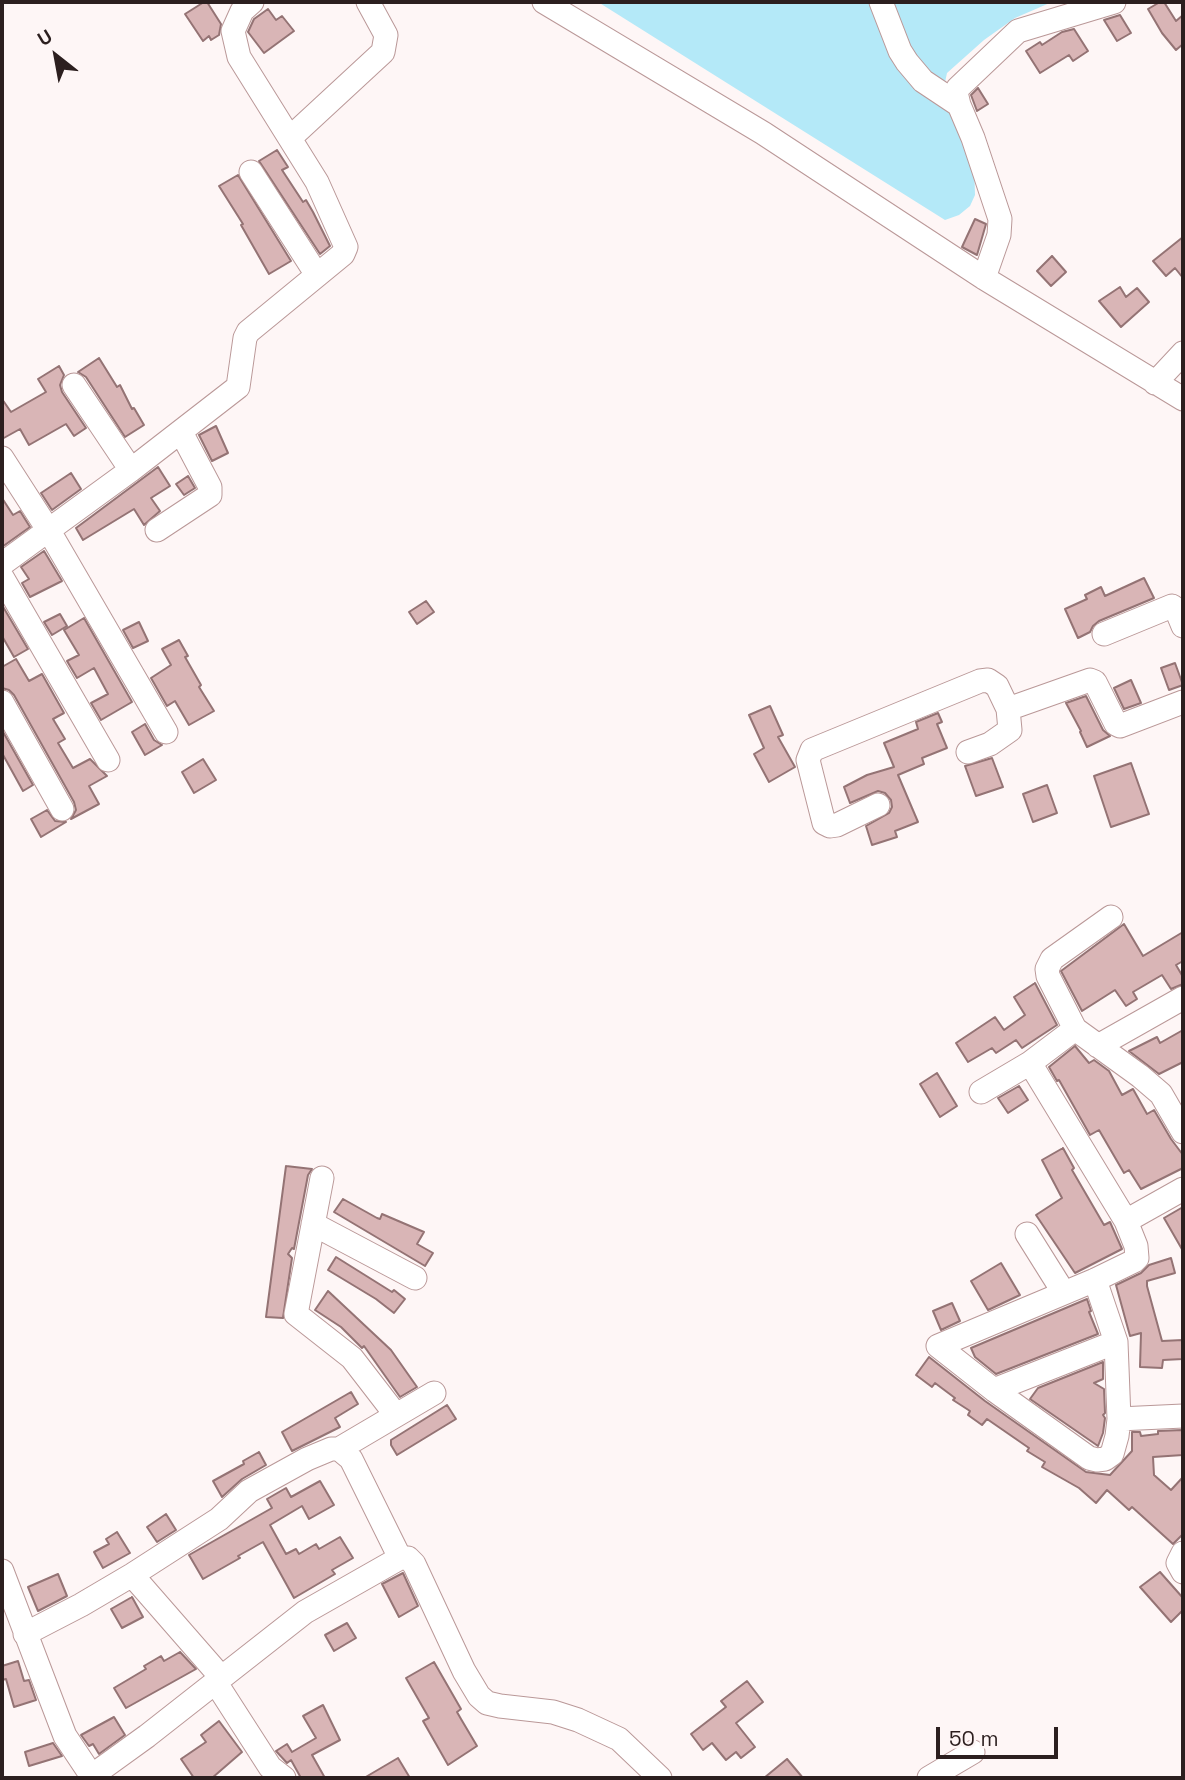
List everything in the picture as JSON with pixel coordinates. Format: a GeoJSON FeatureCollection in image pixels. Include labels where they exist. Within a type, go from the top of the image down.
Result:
{"type":"FeatureCollection","features":[{"type":"Feature","properties":{"kind":"street"},"geometry":{"type":"LineString","coordinates":[[2,564],[131,470],[238,387],[244,338],[248,332],[342,254],[346,247],[317,182],[243,66],[236,48],[233,31],[242,11],[252,2]]}},
{"type":"Feature","properties":{"kind":"street"},"geometry":{"type":"LineString","coordinates":[[290,138],[383,52],[386,35],[368,2]]}},
{"type":"Feature","properties":{"kind":"street"},"geometry":{"type":"LineString","coordinates":[[881,2],[907,62],[923,80],[956,103]]}},
{"type":"Feature","properties":{"kind":"street"},"geometry":{"type":"LineString","coordinates":[[984,278],[999,235],[1000,219],[973,138],[956,103],[956,92],[961,84],[1018,31],[1114,2]]}},
{"type":"Feature","properties":{"kind":"street"},"geometry":{"type":"LineString","coordinates":[[551,6],[763,133],[984,278],[1183,399]]}},
{"type":"Feature","properties":{"kind":"street"},"geometry":{"type":"LineString","coordinates":[[251,172],[317,275]]}},
{"type":"Feature","properties":{"kind":"street"},"geometry":{"type":"LineString","coordinates":[[1155,383],[1183,353]]}},
{"type":"Feature","properties":{"kind":"street"},"geometry":{"type":"LineString","coordinates":[[74,385],[131,470]]}},
{"type":"Feature","properties":{"kind":"street"},"geometry":{"type":"LineString","coordinates":[[157,530],[210,495],[210,487],[181,432]]}},
{"type":"Feature","properties":{"kind":"street"},"geometry":{"type":"LineString","coordinates":[[5,471],[49,531],[166,732]]}},
{"type":"Feature","properties":{"kind":"street"},"geometry":{"type":"LineString","coordinates":[[2,578],[108,760]]}},
{"type":"Feature","properties":{"kind":"street"},"geometry":{"type":"LineString","coordinates":[[1104,634],[1172,606],[1183,626]]}},
{"type":"Feature","properties":{"kind":"street"},"geometry":{"type":"LineString","coordinates":[[878,805],[833,826],[824,823],[808,760],[813,750],[980,681],[989,680],[997,686],[1008,709],[1009,732],[990,744],[968,752]]}},
{"type":"Feature","properties":{"kind":"street"},"geometry":{"type":"LineString","coordinates":[[1008,709],[1090,680],[1095,682],[1116,724],[1120,726],[1183,702]]}},
{"type":"Feature","properties":{"kind":"street"},"geometry":{"type":"LineString","coordinates":[[2,702],[62,809]]}},
{"type":"Feature","properties":{"kind":"street"},"geometry":{"type":"LineString","coordinates":[[1111,917],[1052,959],[1047,969],[1051,983],[1075,1029],[1161,1094],[1183,1132]]}},
{"type":"Feature","properties":{"kind":"street"},"geometry":{"type":"LineString","coordinates":[[1098,1046],[1183,998]]}},
{"type":"Feature","properties":{"kind":"street"},"geometry":{"type":"LineString","coordinates":[[981,1092],[1030,1063],[1075,1029]]}},
{"type":"Feature","properties":{"kind":"street"},"geometry":{"type":"LineString","coordinates":[[1030,1063],[1126,1221],[1136,1245],[1137,1258],[1095,1280],[938,1346],[994,1390],[1089,1458],[1097,1460],[1112,1454],[1119,1419],[1116,1342],[1095,1280]]}},
{"type":"Feature","properties":{"kind":"street"},"geometry":{"type":"LineString","coordinates":[[322,1178],[296,1314],[352,1358],[396,1415]]}},
{"type":"Feature","properties":{"kind":"street"},"geometry":{"type":"LineString","coordinates":[[1126,1221],[1183,1189]]}},
{"type":"Feature","properties":{"kind":"street"},"geometry":{"type":"LineString","coordinates":[[313,1224],[415,1278]]}},
{"type":"Feature","properties":{"kind":"street"},"geometry":{"type":"LineString","coordinates":[[1027,1234],[1063,1293]]}},
{"type":"Feature","properties":{"kind":"street"},"geometry":{"type":"LineString","coordinates":[[994,1390],[1116,1342]]}},
{"type":"Feature","properties":{"kind":"street"},"geometry":{"type":"LineString","coordinates":[[25,1634],[132,1575],[219,1519],[249,1491],[307,1459],[331,1449],[339,1449],[434,1393]]}},
{"type":"Feature","properties":{"kind":"street"},"geometry":{"type":"LineString","coordinates":[[1119,1419],[1183,1416]]}},
{"type":"Feature","properties":{"kind":"street"},"geometry":{"type":"LineString","coordinates":[[339,1449],[351,1459],[400,1558]]}},
{"type":"Feature","properties":{"kind":"street"},"geometry":{"type":"LineString","coordinates":[[1183,1553],[1178,1563],[1183,1572]]}},
{"type":"Feature","properties":{"kind":"street"},"geometry":{"type":"LineString","coordinates":[[2,1571],[65,1736],[93,1777],[305,1612],[400,1558],[408,1558],[414,1564],[464,1671],[479,1696],[487,1703],[553,1712],[578,1720],[619,1739],[660,1778]]}},
{"type":"Feature","properties":{"kind":"street"},"geometry":{"type":"LineString","coordinates":[[132,1575],[219,1680],[270,1767],[284,1778]]}},
{"type":"Feature","properties":{"kind":"street"},"geometry":{"type":"LineString","coordinates":[[937,1776],[973,1752]]}},
{"type":"Feature","properties":{"kind":"water"},"geometry":{"type":"Polygon","coordinates":[[[598,2],[1052,2],[1015,18],[984,40],[947,73],[944,87],[974,161],[975,195],[970,206],[959,215],[945,220],[598,2]]]}},
{"type":"Feature","properties":{"kind":"building"},"geometry":{"type":"Polygon","coordinates":[[[207,2],[221,24],[219,35],[211,40],[209,36],[203,41],[185,14],[207,2]]]}},
{"type":"Feature","properties":{"kind":"building"},"geometry":{"type":"Polygon","coordinates":[[[1164,2],[1176,21],[1183,15],[1183,44],[1176,50],[1148,9],[1164,2]]]}},
{"type":"Feature","properties":{"kind":"building"},"geometry":{"type":"Polygon","coordinates":[[[268,9],[276,20],[282,16],[294,31],[264,53],[248,32],[254,19],[268,9]]]}},
{"type":"Feature","properties":{"kind":"building"},"geometry":{"type":"Polygon","coordinates":[[[1120,15],[1131,33],[1117,41],[1104,20],[1120,15]]]}},
{"type":"Feature","properties":{"kind":"building"},"geometry":{"type":"Polygon","coordinates":[[[1074,29],[1088,51],[1073,61],[1069,55],[1040,73],[1026,51],[1040,42],[1042,45],[1062,32],[1074,29]]]}},
{"type":"Feature","properties":{"kind":"building"},"geometry":{"type":"Polygon","coordinates":[[[978,88],[988,104],[977,111],[971,95],[978,88]]]}},
{"type":"Feature","properties":{"kind":"building"},"geometry":{"type":"Polygon","coordinates":[[[277,150],[288,167],[282,170],[303,202],[306,200],[330,246],[320,254],[259,161],[277,150]]]}},
{"type":"Feature","properties":{"kind":"building"},"geometry":{"type":"Polygon","coordinates":[[[238,175],[291,261],[269,274],[219,186],[238,175]]]}},
{"type":"Feature","properties":{"kind":"building"},"geometry":{"type":"Polygon","coordinates":[[[975,219],[986,224],[977,255],[962,247],[975,219]]]}},
{"type":"Feature","properties":{"kind":"building"},"geometry":{"type":"Polygon","coordinates":[[[1183,237],[1183,278],[1175,268],[1166,276],[1153,261],[1183,237]]]}},
{"type":"Feature","properties":{"kind":"building"},"geometry":{"type":"Polygon","coordinates":[[[1052,256],[1066,272],[1051,286],[1037,271],[1052,256]]]}},
{"type":"Feature","properties":{"kind":"building"},"geometry":{"type":"Polygon","coordinates":[[[1120,287],[1126,297],[1137,288],[1149,302],[1121,327],[1099,301],[1120,287]]]}},
{"type":"Feature","properties":{"kind":"building"},"geometry":{"type":"Polygon","coordinates":[[[99,358],[117,387],[120,385],[144,425],[125,437],[86,377],[78,372],[99,358]]]}},
{"type":"Feature","properties":{"kind":"building"},"geometry":{"type":"Polygon","coordinates":[[[59,366],[64,375],[60,385],[62,392],[86,428],[74,436],[66,424],[29,445],[20,429],[2,439],[2,399],[11,412],[46,392],[38,379],[59,366]]]}},
{"type":"Feature","properties":{"kind":"building"},"geometry":{"type":"Polygon","coordinates":[[[216,426],[228,453],[212,461],[199,435],[216,426]]]}},
{"type":"Feature","properties":{"kind":"building"},"geometry":{"type":"Polygon","coordinates":[[[158,467],[170,486],[151,498],[160,511],[144,525],[134,509],[83,540],[76,528],[158,467]]]}},
{"type":"Feature","properties":{"kind":"building"},"geometry":{"type":"Polygon","coordinates":[[[71,473],[81,489],[52,510],[41,493],[71,473]]]}},
{"type":"Feature","properties":{"kind":"building"},"geometry":{"type":"Polygon","coordinates":[[[188,476],[195,488],[184,495],[176,484],[188,476]]]}},
{"type":"Feature","properties":{"kind":"building"},"geometry":{"type":"Polygon","coordinates":[[[2,498],[13,515],[20,511],[30,527],[2,547],[2,498]]]}},
{"type":"Feature","properties":{"kind":"building"},"geometry":{"type":"Polygon","coordinates":[[[44,551],[62,581],[30,597],[22,583],[29,579],[21,567],[44,551]]]}},
{"type":"Feature","properties":{"kind":"building"},"geometry":{"type":"Polygon","coordinates":[[[1144,578],[1154,598],[1099,621],[1090,632],[1078,638],[1065,609],[1087,599],[1085,595],[1101,587],[1105,596],[1144,578]]]}},
{"type":"Feature","properties":{"kind":"building"},"geometry":{"type":"Polygon","coordinates":[[[426,601],[434,612],[417,624],[409,612],[426,601]]]}},
{"type":"Feature","properties":{"kind":"building"},"geometry":{"type":"Polygon","coordinates":[[[2,605],[28,649],[14,657],[2,636],[2,605]]]}},
{"type":"Feature","properties":{"kind":"building"},"geometry":{"type":"Polygon","coordinates":[[[60,614],[67,626],[52,635],[44,622],[60,614]]]}},
{"type":"Feature","properties":{"kind":"building"},"geometry":{"type":"Polygon","coordinates":[[[84,618],[132,702],[101,720],[91,703],[108,694],[94,668],[77,678],[67,661],[79,655],[64,630],[84,618]]]}},
{"type":"Feature","properties":{"kind":"building"},"geometry":{"type":"Polygon","coordinates":[[[139,622],[148,641],[133,648],[123,630],[139,622]]]}},
{"type":"Feature","properties":{"kind":"building"},"geometry":{"type":"Polygon","coordinates":[[[179,640],[201,685],[199,687],[214,711],[189,725],[175,701],[167,706],[151,678],[171,665],[162,649],[179,640]]]}},
{"type":"Feature","properties":{"kind":"building"},"geometry":{"type":"Polygon","coordinates":[[[16,659],[29,681],[42,674],[64,713],[53,719],[65,739],[58,743],[73,768],[90,759],[107,776],[89,786],[99,804],[71,819],[76,810],[74,802],[14,695],[2,688],[2,667],[16,659]]]}},
{"type":"Feature","properties":{"kind":"building"},"geometry":{"type":"Polygon","coordinates":[[[1175,663],[1183,685],[1169,690],[1161,668],[1175,663]]]}},
{"type":"Feature","properties":{"kind":"building"},"geometry":{"type":"Polygon","coordinates":[[[1131,680],[1141,703],[1124,709],[1114,688],[1131,680]]]}},
{"type":"Feature","properties":{"kind":"building"},"geometry":{"type":"Polygon","coordinates":[[[1086,696],[1103,730],[1110,736],[1087,747],[1066,703],[1086,696]]]}},
{"type":"Feature","properties":{"kind":"building"},"geometry":{"type":"Polygon","coordinates":[[[770,706],[783,735],[778,737],[795,767],[769,782],[754,754],[764,748],[749,715],[770,706]]]}},
{"type":"Feature","properties":{"kind":"building"},"geometry":{"type":"Polygon","coordinates":[[[938,713],[942,722],[937,724],[947,748],[922,758],[924,764],[898,775],[918,822],[895,831],[897,837],[872,845],[866,826],[889,813],[891,800],[885,793],[878,791],[850,803],[844,787],[867,775],[894,767],[884,743],[918,729],[916,722],[938,713]]]}},
{"type":"Feature","properties":{"kind":"building"},"geometry":{"type":"Polygon","coordinates":[[[145,724],[154,740],[162,745],[145,755],[132,732],[145,724]]]}},
{"type":"Feature","properties":{"kind":"building"},"geometry":{"type":"Polygon","coordinates":[[[2,730],[33,785],[23,791],[2,753],[2,730]]]}},
{"type":"Feature","properties":{"kind":"building"},"geometry":{"type":"Polygon","coordinates":[[[992,758],[1003,787],[976,796],[965,766],[992,758]]]}},
{"type":"Feature","properties":{"kind":"building"},"geometry":{"type":"Polygon","coordinates":[[[203,759],[216,780],[194,793],[182,772],[203,759]]]}},
{"type":"Feature","properties":{"kind":"building"},"geometry":{"type":"Polygon","coordinates":[[[1131,763],[1149,814],[1111,827],[1094,776],[1131,763]]]}},
{"type":"Feature","properties":{"kind":"building"},"geometry":{"type":"Polygon","coordinates":[[[1047,785],[1057,813],[1033,822],[1023,794],[1047,785]]]}},
{"type":"Feature","properties":{"kind":"building"},"geometry":{"type":"Polygon","coordinates":[[[47,810],[55,821],[66,822],[41,837],[31,819],[47,810]]]}},
{"type":"Feature","properties":{"kind":"building"},"geometry":{"type":"Polygon","coordinates":[[[1124,924],[1143,956],[1183,932],[1183,961],[1176,965],[1183,977],[1183,984],[1171,989],[1162,975],[1133,992],[1137,999],[1126,1006],[1115,990],[1082,1011],[1061,971],[1124,924]]]}},
{"type":"Feature","properties":{"kind":"building"},"geometry":{"type":"Polygon","coordinates":[[[1035,983],[1057,1025],[1022,1048],[1016,1040],[996,1053],[992,1048],[968,1062],[956,1043],[995,1017],[1004,1030],[1025,1015],[1014,997],[1035,983]]]}},
{"type":"Feature","properties":{"kind":"building"},"geometry":{"type":"Polygon","coordinates":[[[1183,1030],[1183,1062],[1159,1074],[1129,1051],[1157,1037],[1160,1043],[1183,1030]]]}},
{"type":"Feature","properties":{"kind":"building"},"geometry":{"type":"Polygon","coordinates":[[[1075,1046],[1089,1063],[1094,1060],[1109,1071],[1122,1095],[1133,1089],[1147,1114],[1154,1110],[1183,1155],[1183,1168],[1141,1189],[1129,1170],[1124,1173],[1099,1130],[1090,1135],[1049,1067],[1075,1046]]]}},
{"type":"Feature","properties":{"kind":"building"},"geometry":{"type":"Polygon","coordinates":[[[937,1073],[957,1106],[940,1117],[920,1084],[937,1073]]]}},
{"type":"Feature","properties":{"kind":"building"},"geometry":{"type":"Polygon","coordinates":[[[1019,1086],[1028,1100],[1008,1113],[998,1098],[1019,1086]]]}},
{"type":"Feature","properties":{"kind":"building"},"geometry":{"type":"Polygon","coordinates":[[[1063,1148],[1074,1168],[1072,1170],[1104,1225],[1110,1222],[1122,1249],[1075,1273],[1036,1215],[1062,1198],[1042,1160],[1063,1148]]]}},
{"type":"Feature","properties":{"kind":"building"},"geometry":{"type":"Polygon","coordinates":[[[286,1166],[312,1169],[308,1175],[294,1249],[288,1254],[292,1258],[283,1318],[266,1317],[286,1166]]]}},
{"type":"Feature","properties":{"kind":"building"},"geometry":{"type":"Polygon","coordinates":[[[343,1199],[377,1218],[380,1219],[382,1214],[424,1232],[417,1244],[433,1253],[425,1266],[334,1212],[343,1199]]]}},
{"type":"Feature","properties":{"kind":"building"},"geometry":{"type":"Polygon","coordinates":[[[1183,1207],[1183,1251],[1164,1218],[1183,1207]]]}},
{"type":"Feature","properties":{"kind":"building"},"geometry":{"type":"Polygon","coordinates":[[[336,1257],[405,1299],[394,1313],[328,1270],[336,1257]]]}},
{"type":"Feature","properties":{"kind":"building"},"geometry":{"type":"Polygon","coordinates":[[[1171,1258],[1175,1273],[1147,1281],[1147,1286],[1162,1341],[1183,1340],[1183,1359],[1163,1360],[1162,1368],[1140,1367],[1141,1333],[1130,1336],[1116,1285],[1141,1273],[1149,1265],[1171,1258]]]}},
{"type":"Feature","properties":{"kind":"building"},"geometry":{"type":"Polygon","coordinates":[[[1001,1263],[1020,1295],[988,1310],[971,1281],[1001,1263]]]}},
{"type":"Feature","properties":{"kind":"building"},"geometry":{"type":"Polygon","coordinates":[[[328,1291],[391,1350],[417,1387],[400,1397],[364,1346],[362,1348],[341,1327],[315,1310],[328,1291]]]}},
{"type":"Feature","properties":{"kind":"building"},"geometry":{"type":"Polygon","coordinates":[[[1087,1299],[1098,1334],[996,1374],[975,1357],[971,1348],[1087,1299]]]}},
{"type":"Feature","properties":{"kind":"building"},"geometry":{"type":"Polygon","coordinates":[[[952,1303],[960,1321],[941,1330],[933,1311],[952,1303]]]}},
{"type":"Feature","properties":{"kind":"building"},"geometry":{"type":"Polygon","coordinates":[[[929,1357],[985,1401],[1086,1472],[1110,1475],[1132,1451],[1132,1432],[1140,1432],[1141,1436],[1158,1434],[1158,1431],[1183,1430],[1183,1455],[1153,1457],[1154,1475],[1171,1490],[1183,1477],[1183,1534],[1173,1544],[1132,1507],[1129,1510],[1107,1490],[1096,1503],[1079,1488],[1042,1467],[1045,1462],[1027,1451],[1029,1448],[987,1419],[982,1425],[968,1415],[970,1411],[953,1400],[955,1398],[935,1383],[932,1387],[916,1375],[929,1357]]]}},
{"type":"Feature","properties":{"kind":"building"},"geometry":{"type":"Polygon","coordinates":[[[1103,1362],[1103,1379],[1094,1383],[1104,1389],[1105,1418],[1098,1446],[1030,1399],[1038,1388],[1103,1362]]]}},
{"type":"Feature","properties":{"kind":"building"},"geometry":{"type":"Polygon","coordinates":[[[351,1392],[358,1404],[335,1418],[340,1427],[292,1451],[282,1432],[351,1392]]]}},
{"type":"Feature","properties":{"kind":"building"},"geometry":{"type":"Polygon","coordinates":[[[447,1405],[456,1419],[397,1455],[391,1440],[447,1405]]]}},
{"type":"Feature","properties":{"kind":"building"},"geometry":{"type":"Polygon","coordinates":[[[259,1452],[266,1465],[242,1479],[222,1497],[213,1481],[244,1464],[243,1461],[259,1452]]]}},
{"type":"Feature","properties":{"kind":"building"},"geometry":{"type":"Polygon","coordinates":[[[320,1481],[334,1505],[309,1519],[302,1506],[270,1525],[286,1554],[296,1549],[299,1554],[316,1544],[319,1549],[340,1537],[353,1558],[332,1570],[335,1574],[294,1598],[263,1542],[203,1579],[189,1555],[272,1508],[267,1499],[286,1488],[291,1497],[320,1481]]]}},
{"type":"Feature","properties":{"kind":"building"},"geometry":{"type":"Polygon","coordinates":[[[166,1514],[176,1530],[157,1542],[147,1527],[166,1514]]]}},
{"type":"Feature","properties":{"kind":"building"},"geometry":{"type":"Polygon","coordinates":[[[117,1532],[130,1553],[103,1568],[94,1552],[109,1544],[106,1539],[117,1532]]]}},
{"type":"Feature","properties":{"kind":"building"},"geometry":{"type":"Polygon","coordinates":[[[1160,1572],[1183,1598],[1183,1610],[1171,1622],[1140,1587],[1160,1572]]]}},
{"type":"Feature","properties":{"kind":"building"},"geometry":{"type":"Polygon","coordinates":[[[403,1573],[418,1606],[399,1617],[382,1584],[403,1573]]]}},
{"type":"Feature","properties":{"kind":"building"},"geometry":{"type":"Polygon","coordinates":[[[58,1574],[67,1596],[38,1611],[28,1587],[58,1574]]]}},
{"type":"Feature","properties":{"kind":"building"},"geometry":{"type":"Polygon","coordinates":[[[132,1597],[143,1617],[122,1628],[111,1609],[132,1597]]]}},
{"type":"Feature","properties":{"kind":"building"},"geometry":{"type":"Polygon","coordinates":[[[347,1623],[356,1638],[334,1651],[325,1635],[347,1623]]]}},
{"type":"Feature","properties":{"kind":"building"},"geometry":{"type":"Polygon","coordinates":[[[180,1652],[196,1669],[126,1708],[114,1688],[146,1669],[144,1666],[161,1656],[164,1661],[180,1652]]]}},
{"type":"Feature","properties":{"kind":"building"},"geometry":{"type":"Polygon","coordinates":[[[18,1661],[24,1681],[29,1680],[36,1700],[14,1707],[6,1679],[2,1680],[2,1666],[18,1661]]]}},
{"type":"Feature","properties":{"kind":"building"},"geometry":{"type":"Polygon","coordinates":[[[434,1662],[461,1709],[457,1712],[477,1746],[448,1765],[423,1721],[429,1718],[406,1678],[434,1662]]]}},
{"type":"Feature","properties":{"kind":"building"},"geometry":{"type":"Polygon","coordinates":[[[747,1681],[763,1702],[736,1723],[755,1747],[741,1758],[736,1752],[726,1760],[712,1743],[703,1750],[691,1734],[726,1707],[721,1701],[747,1681]]]}},
{"type":"Feature","properties":{"kind":"building"},"geometry":{"type":"Polygon","coordinates":[[[323,1705],[340,1740],[312,1755],[325,1778],[301,1778],[291,1760],[287,1763],[276,1751],[287,1744],[292,1752],[316,1738],[303,1716],[323,1705]]]}},
{"type":"Feature","properties":{"kind":"building"},"geometry":{"type":"Polygon","coordinates":[[[114,1717],[125,1735],[99,1754],[93,1744],[89,1746],[81,1735],[114,1717]]]}},
{"type":"Feature","properties":{"kind":"building"},"geometry":{"type":"Polygon","coordinates":[[[219,1721],[242,1752],[212,1778],[194,1778],[181,1759],[206,1742],[201,1735],[219,1721]]]}},
{"type":"Feature","properties":{"kind":"building"},"geometry":{"type":"Polygon","coordinates":[[[53,1743],[62,1756],[29,1766],[25,1752],[53,1743]]]}},
{"type":"Feature","properties":{"kind":"building"},"geometry":{"type":"Polygon","coordinates":[[[398,1758],[410,1778],[364,1778],[398,1758]]]}},
{"type":"Feature","properties":{"kind":"building"},"geometry":{"type":"Polygon","coordinates":[[[787,1759],[803,1778],[764,1778],[787,1759]]]}}]}
